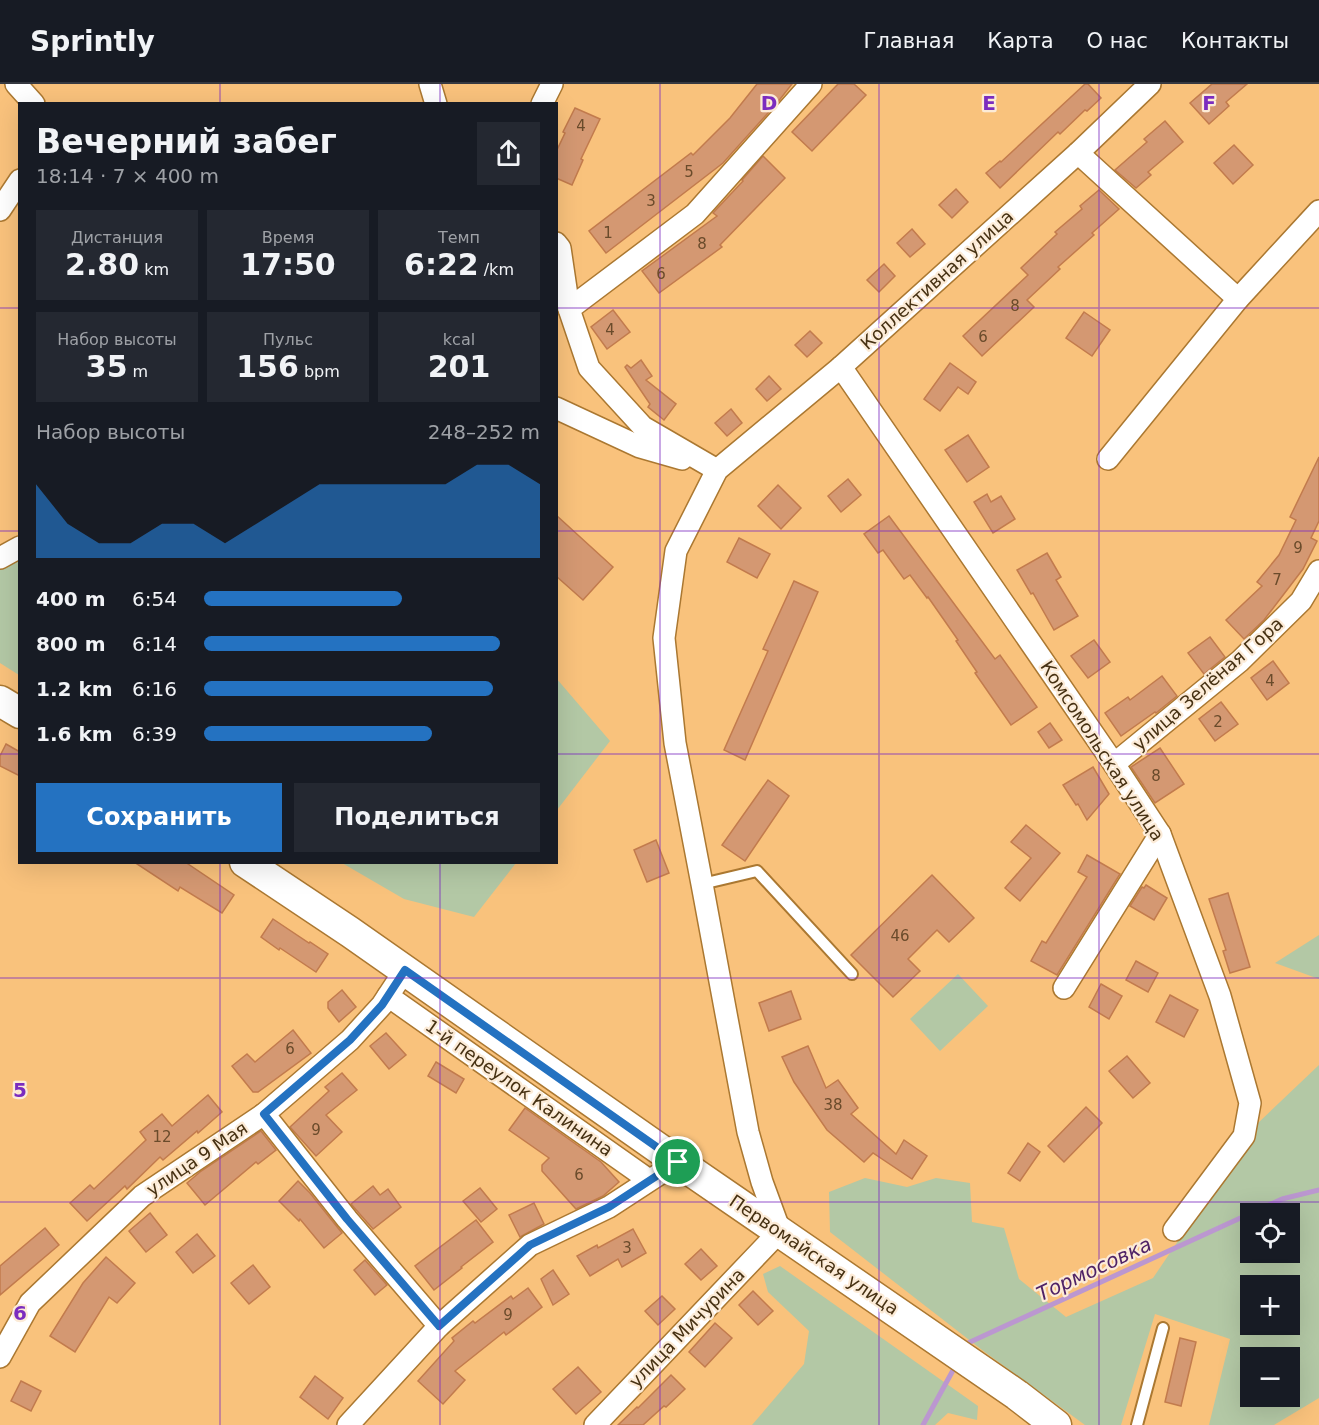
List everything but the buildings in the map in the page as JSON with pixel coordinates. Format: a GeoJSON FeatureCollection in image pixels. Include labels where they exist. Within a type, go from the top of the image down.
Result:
{"type":"FeatureCollection","features":[{"type":"Feature","properties":{"kind":"main road"},"geometry":{"type":"LineString","coordinates":[[0,701],[18,712]]}},
{"type":"Feature","properties":{"kind":"main road","name":"Первомайская улица"},"geometry":{"type":"LineString","coordinates":[[248,864],[405,970],[678,1162],[1017,1395],[1056,1425]]}},
{"type":"Feature","properties":{"kind":"street"},"geometry":{"type":"LineString","coordinates":[[16,84],[32,102]]}},
{"type":"Feature","properties":{"kind":"street"},"geometry":{"type":"LineString","coordinates":[[430,84],[435,102]]}},
{"type":"Feature","properties":{"kind":"street"},"geometry":{"type":"LineString","coordinates":[[543,102],[552,84]]}},
{"type":"Feature","properties":{"kind":"street"},"geometry":{"type":"LineString","coordinates":[[569,309],[695,214],[811,84]]}},
{"type":"Feature","properties":{"kind":"street","name":"Коллективная улица"},"geometry":{"type":"LineString","coordinates":[[717,470],[841,367],[1078,153],[1150,84]]}},
{"type":"Feature","properties":{"kind":"street"},"geometry":{"type":"LineString","coordinates":[[1078,153],[1238,299]]}},
{"type":"Feature","properties":{"kind":"street"},"geometry":{"type":"LineString","coordinates":[[0,210],[18,183]]}},
{"type":"Feature","properties":{"kind":"street"},"geometry":{"type":"LineString","coordinates":[[1108,459],[1238,299],[1319,211]]}},
{"type":"Feature","properties":{"kind":"street"},"geometry":{"type":"LineString","coordinates":[[558,248],[569,309],[590,368],[643,428],[717,470]]}},
{"type":"Feature","properties":{"kind":"street","name":"Комсомольская улица"},"geometry":{"type":"LineString","coordinates":[[841,367],[1160,834],[1220,996],[1250,1103],[1244,1136],[1174,1230]]}},
{"type":"Feature","properties":{"kind":"street"},"geometry":{"type":"LineString","coordinates":[[558,409],[640,447],[717,470]]}},
{"type":"Feature","properties":{"kind":"street"},"geometry":{"type":"LineString","coordinates":[[717,470],[676,551],[664,638],[675,743],[748,1132],[762,1182],[780,1231]]}},
{"type":"Feature","properties":{"kind":"street"},"geometry":{"type":"LineString","coordinates":[[0,558],[18,548]]}},
{"type":"Feature","properties":{"kind":"street","name":"улица Зелёная Гора"},"geometry":{"type":"LineString","coordinates":[[1114,765],[1240,661],[1301,601],[1319,571]]}},
{"type":"Feature","properties":{"kind":"street"},"geometry":{"type":"LineString","coordinates":[[1064,988],[1160,834]]}},
{"type":"Feature","properties":{"kind":"street","name":"улица 9 Мая"},"geometry":{"type":"LineString","coordinates":[[0,1357],[30,1303],[142,1196],[264,1114],[350,1040],[388,996],[405,970]]}},
{"type":"Feature","properties":{"kind":"street","name":"1-й переулок Калинина"},"geometry":{"type":"LineString","coordinates":[[388,996],[650,1180]]}},
{"type":"Feature","properties":{"kind":"street"},"geometry":{"type":"LineString","coordinates":[[264,1114],[347,1219],[439,1326]]}},
{"type":"Feature","properties":{"kind":"street"},"geometry":{"type":"LineString","coordinates":[[348,1425],[439,1326],[530,1245],[609,1207],[678,1162]]}},
{"type":"Feature","properties":{"kind":"street","name":"улица Мичурина"},"geometry":{"type":"LineString","coordinates":[[595,1425],[780,1231]]}},
{"type":"Feature","properties":{"kind":"lane"},"geometry":{"type":"LineString","coordinates":[[702,884],[757,871],[852,974]]}},
{"type":"Feature","properties":{"kind":"lane"},"geometry":{"type":"LineString","coordinates":[[1137,1425],[1163,1329]]}},
{"type":"Feature","properties":{"kind":"green space"},"geometry":{"type":"Polygon","coordinates":[[[18,557],[18,674],[0,663],[0,567],[18,557]]]}},
{"type":"Feature","properties":{"kind":"green space"},"geometry":{"type":"Polygon","coordinates":[[[558,680],[610,741],[558,809],[558,680]]]}},
{"type":"Feature","properties":{"kind":"green space"},"geometry":{"type":"Polygon","coordinates":[[[344,864],[515,864],[474,917],[404,899],[344,864]]]}},
{"type":"Feature","properties":{"kind":"green space"},"geometry":{"type":"Polygon","coordinates":[[[1319,935],[1319,979],[1275,963],[1319,935]]]}},
{"type":"Feature","properties":{"kind":"green space"},"geometry":{"type":"Polygon","coordinates":[[[958,974],[988,1006],[940,1051],[910,1019],[958,974]]]}},
{"type":"Feature","properties":{"kind":"green space"},"geometry":{"type":"Polygon","coordinates":[[[1319,1065],[1319,1398],[1274,1425],[1209,1425],[1230,1339],[1155,1314],[1121,1425],[1085,1425],[986,1353],[830,1232],[829,1192],[865,1178],[907,1187],[936,1178],[970,1183],[972,1222],[1004,1228],[1019,1279],[1066,1317],[1153,1278],[1258,1123],[1319,1065]]]}},
{"type":"Feature","properties":{"kind":"green space"},"geometry":{"type":"Polygon","coordinates":[[[780,1266],[978,1406],[977,1420],[948,1413],[935,1425],[752,1425],[804,1364],[809,1331],[768,1292],[763,1274],[780,1266]]]}},
{"type":"Feature","properties":{"kind":"waterway","name":"Тормосовка"},"geometry":{"type":"LineString","coordinates":[[966,1347],[968,1343],[1282,1199],[1319,1190]]}},
{"type":"Feature","properties":{"kind":"waterway","name":"Тормосовка"},"geometry":{"type":"LineString","coordinates":[[923,1425],[957,1363]]}},
{"type":"Feature","properties":{"kind":"route"},"geometry":{"type":"LineString","coordinates":[[405,970],[678,1162],[609,1207],[530,1245],[439,1326],[347,1219],[264,1114],[350,1040],[382,1005],[405,970]]}}]}
